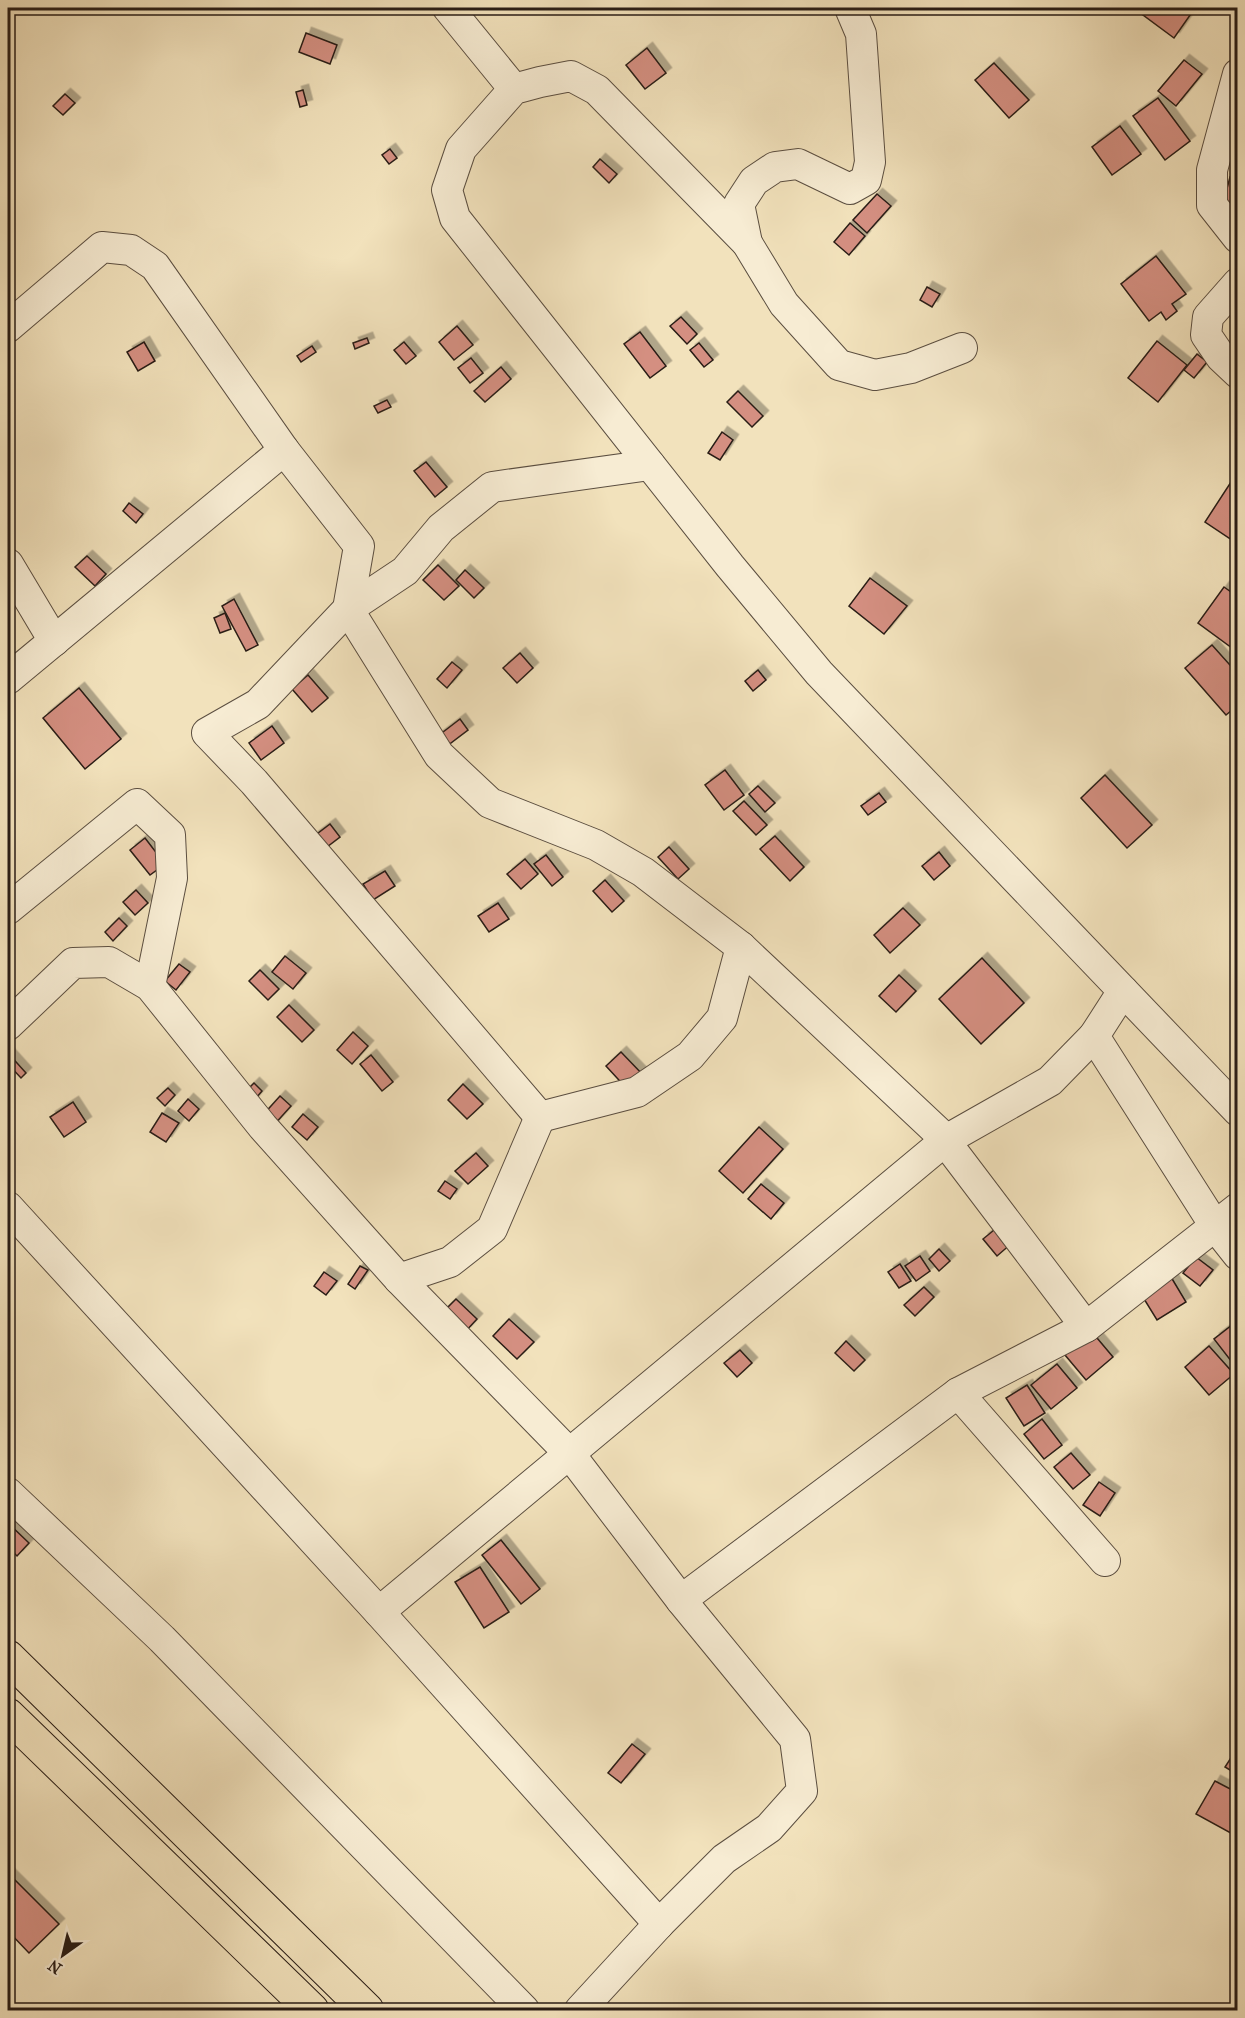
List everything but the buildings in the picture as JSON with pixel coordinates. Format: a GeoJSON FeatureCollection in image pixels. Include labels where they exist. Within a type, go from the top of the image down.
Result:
{"type":"FeatureCollection","features":[{"type":"Feature","properties":{"kind":"main road"},"geometry":{"type":"LineString","coordinates":[[8,1657],[367,2010]]}},
{"type":"Feature","properties":{"kind":"main road"},"geometry":{"type":"LineString","coordinates":[[8,1715],[312,2010]]}},
{"type":"Feature","properties":{"kind":"main road"},"geometry":{"type":"LineString","coordinates":[[53,1760],[84,1732]]}},
{"type":"Feature","properties":{"kind":"street"},"geometry":{"type":"LineString","coordinates":[[448,8],[514,89]]}},
{"type":"Feature","properties":{"kind":"street"},"geometry":{"type":"LineString","coordinates":[[747,243],[739,204],[754,181],[775,167],[798,164],[850,189],[866,180],[870,162],[861,34],[850,8]]}},
{"type":"Feature","properties":{"kind":"street"},"geometry":{"type":"LineString","coordinates":[[1238,74],[1212,170],[1212,205],[1238,238]]}},
{"type":"Feature","properties":{"kind":"street"},"geometry":{"type":"LineString","coordinates":[[962,348],[911,368],[875,375],[839,366],[784,304],[747,243],[597,90],[571,76],[514,89],[460,149],[447,190],[455,218],[650,465],[819,673],[1238,1111]]}},
{"type":"Feature","properties":{"kind":"street"},"geometry":{"type":"LineString","coordinates":[[8,327],[102,247],[131,250],[155,266],[284,450],[359,546],[348,609],[439,755],[490,803],[596,845],[643,872],[741,947],[946,1140],[1086,1327]]}},
{"type":"Feature","properties":{"kind":"street"},"geometry":{"type":"LineString","coordinates":[[1238,284],[1208,317],[1206,335],[1221,357],[1238,373]]}},
{"type":"Feature","properties":{"kind":"street"},"geometry":{"type":"LineString","coordinates":[[8,679],[284,450]]}},
{"type":"Feature","properties":{"kind":"street"},"geometry":{"type":"LineString","coordinates":[[540,1117],[254,782],[207,733],[258,704],[348,609],[405,571],[441,528],[492,487],[650,465]]}},
{"type":"Feature","properties":{"kind":"street"},"geometry":{"type":"LineString","coordinates":[[8,564],[54,641]]}},
{"type":"Feature","properties":{"kind":"street"},"geometry":{"type":"LineString","coordinates":[[8,909],[137,804],[170,835],[172,878],[150,986]]}},
{"type":"Feature","properties":{"kind":"street"},"geometry":{"type":"LineString","coordinates":[[540,1117],[637,1092],[690,1056],[722,1018],[741,947]]}},
{"type":"Feature","properties":{"kind":"street"},"geometry":{"type":"LineString","coordinates":[[8,1025],[73,963],[109,962],[150,986],[262,1127],[399,1279],[569,1453],[681,1600],[795,1739],[802,1791],[769,1828],[724,1859],[659,1924],[580,2010]]}},
{"type":"Feature","properties":{"kind":"street"},"geometry":{"type":"LineString","coordinates":[[379,1612],[946,1140],[1050,1081],[1094,1036],[1124,992]]}},
{"type":"Feature","properties":{"kind":"street"},"geometry":{"type":"LineString","coordinates":[[1094,1036],[1226,1217],[1238,1255]]}},
{"type":"Feature","properties":{"kind":"street"},"geometry":{"type":"LineString","coordinates":[[399,1279],[450,1262],[492,1229],[540,1117]]}},
{"type":"Feature","properties":{"kind":"street"},"geometry":{"type":"LineString","coordinates":[[8,1207],[379,1612],[659,1924]]}},
{"type":"Feature","properties":{"kind":"street"},"geometry":{"type":"LineString","coordinates":[[681,1600],[957,1393],[1086,1327],[1226,1217]]}},
{"type":"Feature","properties":{"kind":"street"},"geometry":{"type":"LineString","coordinates":[[957,1393],[1105,1560]]}},
{"type":"Feature","properties":{"kind":"street"},"geometry":{"type":"LineString","coordinates":[[8,1493],[162,1640],[524,2010]]}}]}
